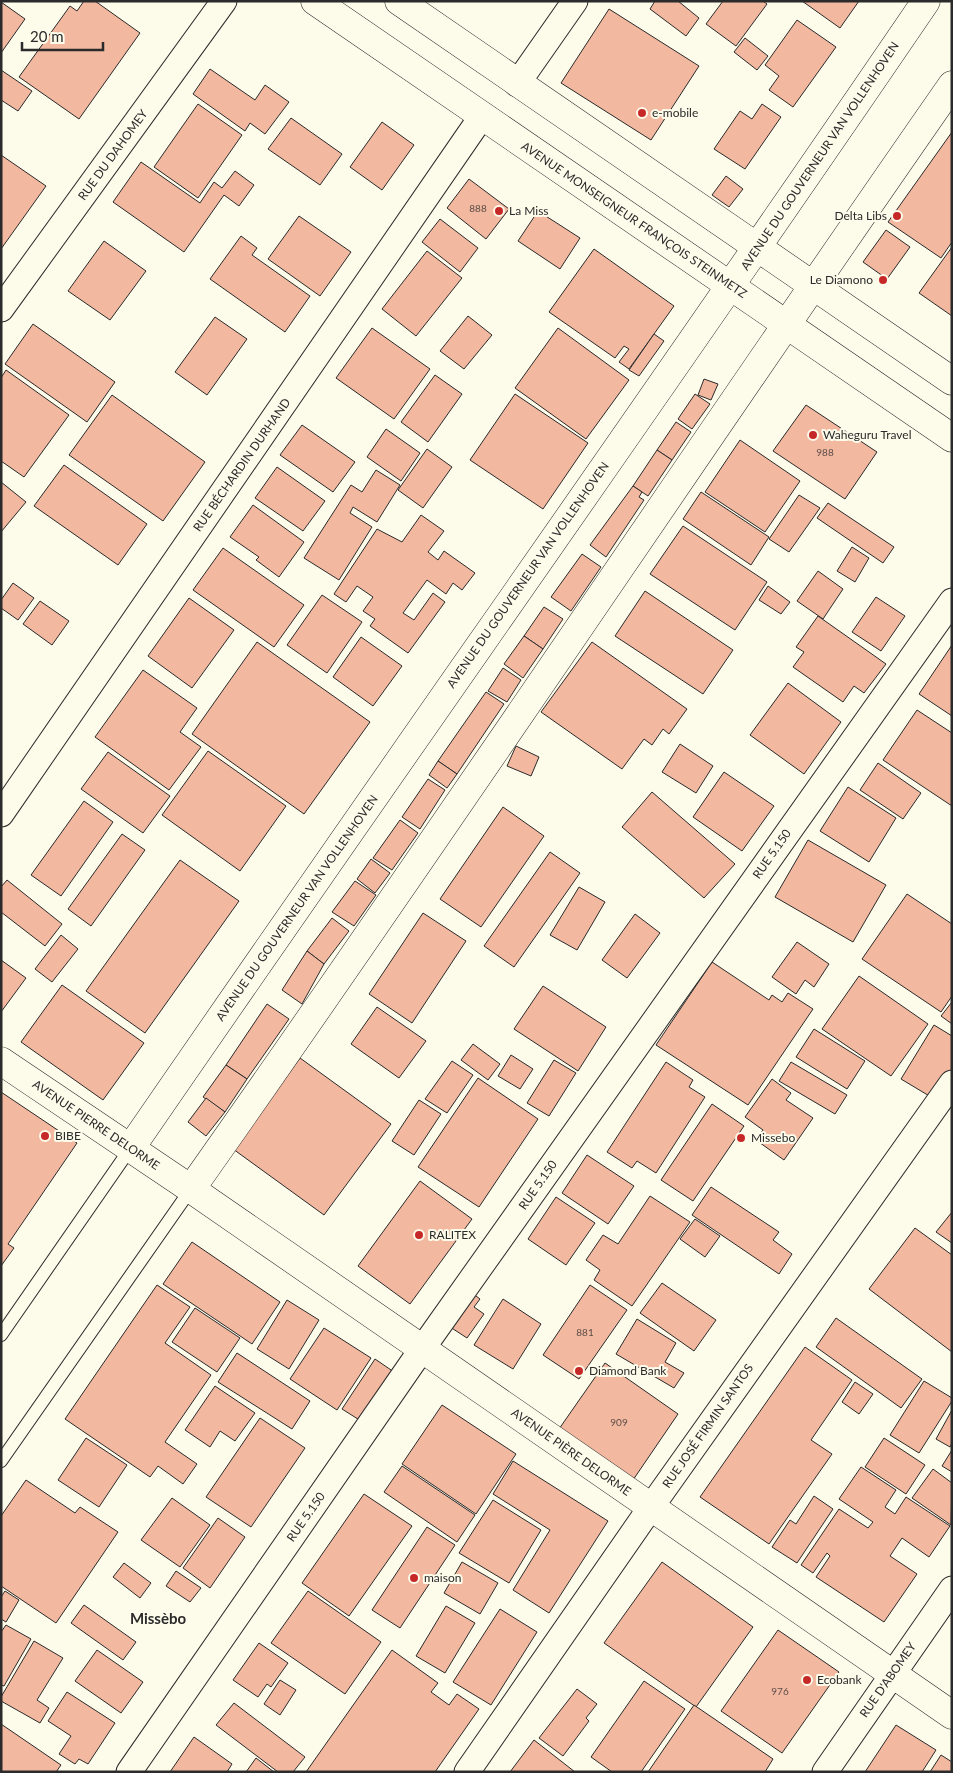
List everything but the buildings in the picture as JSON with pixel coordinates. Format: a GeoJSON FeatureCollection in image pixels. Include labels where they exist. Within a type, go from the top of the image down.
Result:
{"type":"FeatureCollection","features":[{"type":"Feature","properties":{"kind":"main road","name":"AVENUE MONSEIGNEUR FRANÇOIS STEINMETZ"},"geometry":{"type":"LineString","coordinates":[[315,1],[952,438]]}},
{"type":"Feature","properties":{"kind":"main road"},"geometry":{"type":"LineString","coordinates":[[399,1],[517,84],[952,381]]}},
{"type":"Feature","properties":{"kind":"main road","name":"AVENUE DU GOUVERNEUR VAN VOLLENHOVEN"},"geometry":{"type":"LineString","coordinates":[[130,1149],[314,882],[758,247],[926,1]]}},
{"type":"Feature","properties":{"kind":"main road"},"geometry":{"type":"LineString","coordinates":[[191,1189],[304,1028],[787,325],[812,285],[952,85]]}},
{"type":"Feature","properties":{"kind":"main road","name":"AVENUE PIERRE DELORME"},"geometry":{"type":"LineString","coordinates":[[1,1061],[191,1189]]}},
{"type":"Feature","properties":{"kind":"main road","name":"AVENUE PIÈRE DELORME"},"geometry":{"type":"LineString","coordinates":[[191,1189],[952,1715]]}},
{"type":"Feature","properties":{"kind":"street","name":"RUE DU DAHOMEY"},"geometry":{"type":"LineString","coordinates":[[1,309],[224,1]]}},
{"type":"Feature","properties":{"kind":"street"},"geometry":{"type":"LineString","coordinates":[[517,84],[574,1]]}},
{"type":"Feature","properties":{"kind":"street","name":"RUE BÉCHARDIN DURHAND"},"geometry":{"type":"LineString","coordinates":[[1,814],[482,116]]}},
{"type":"Feature","properties":{"kind":"street","name":"RUE 5.150"},"geometry":{"type":"LineString","coordinates":[[130,1772],[422,1349],[952,601]]}},
{"type":"Feature","properties":{"kind":"street","name":"RUE JOSÉ FIRMIN SANTOS"},"geometry":{"type":"LineString","coordinates":[[467,1772],[650,1507],[952,1083]]}},
{"type":"Feature","properties":{"kind":"street","name":"RUE D'ABOMEY"},"geometry":{"type":"LineString","coordinates":[[825,1772],[952,1589]]}},
{"type":"Feature","properties":{"kind":"lane"},"geometry":{"type":"LineString","coordinates":[[1,1335],[130,1149]]}},
{"type":"Feature","properties":{"kind":"lane"},"geometry":{"type":"LineString","coordinates":[[1,1461],[191,1189]]}},
{"type":"Feature","properties":{"kind":"place","name":"e-mobile"},"geometry":{"type":"Point","coordinates":[642,113]}},
{"type":"Feature","properties":{"kind":"place","name":"La Miss"},"geometry":{"type":"Point","coordinates":[499,211]}},
{"type":"Feature","properties":{"kind":"place","name":"Delta Libs"},"geometry":{"type":"Point","coordinates":[897,216]}},
{"type":"Feature","properties":{"kind":"place","name":"Le Diamono"},"geometry":{"type":"Point","coordinates":[883,280]}},
{"type":"Feature","properties":{"kind":"place","name":"Waheguru Travel"},"geometry":{"type":"Point","coordinates":[813,435]}},
{"type":"Feature","properties":{"kind":"place","name":"BIBE"},"geometry":{"type":"Point","coordinates":[45,1136]}},
{"type":"Feature","properties":{"kind":"place","name":"Missebo"},"geometry":{"type":"Point","coordinates":[741,1138]}},
{"type":"Feature","properties":{"kind":"place","name":"RALITEX"},"geometry":{"type":"Point","coordinates":[419,1235]}},
{"type":"Feature","properties":{"kind":"place","name":"Diamond Bank"},"geometry":{"type":"Point","coordinates":[579,1371]}},
{"type":"Feature","properties":{"kind":"place","name":"maison"},"geometry":{"type":"Point","coordinates":[414,1578]}},
{"type":"Feature","properties":{"kind":"place","name":"Ecobank"},"geometry":{"type":"Point","coordinates":[807,1680]}},
{"type":"Feature","properties":{"kind":"district","name":"Missèbo"},"geometry":{"type":"Point","coordinates":[158,1619]}}]}
